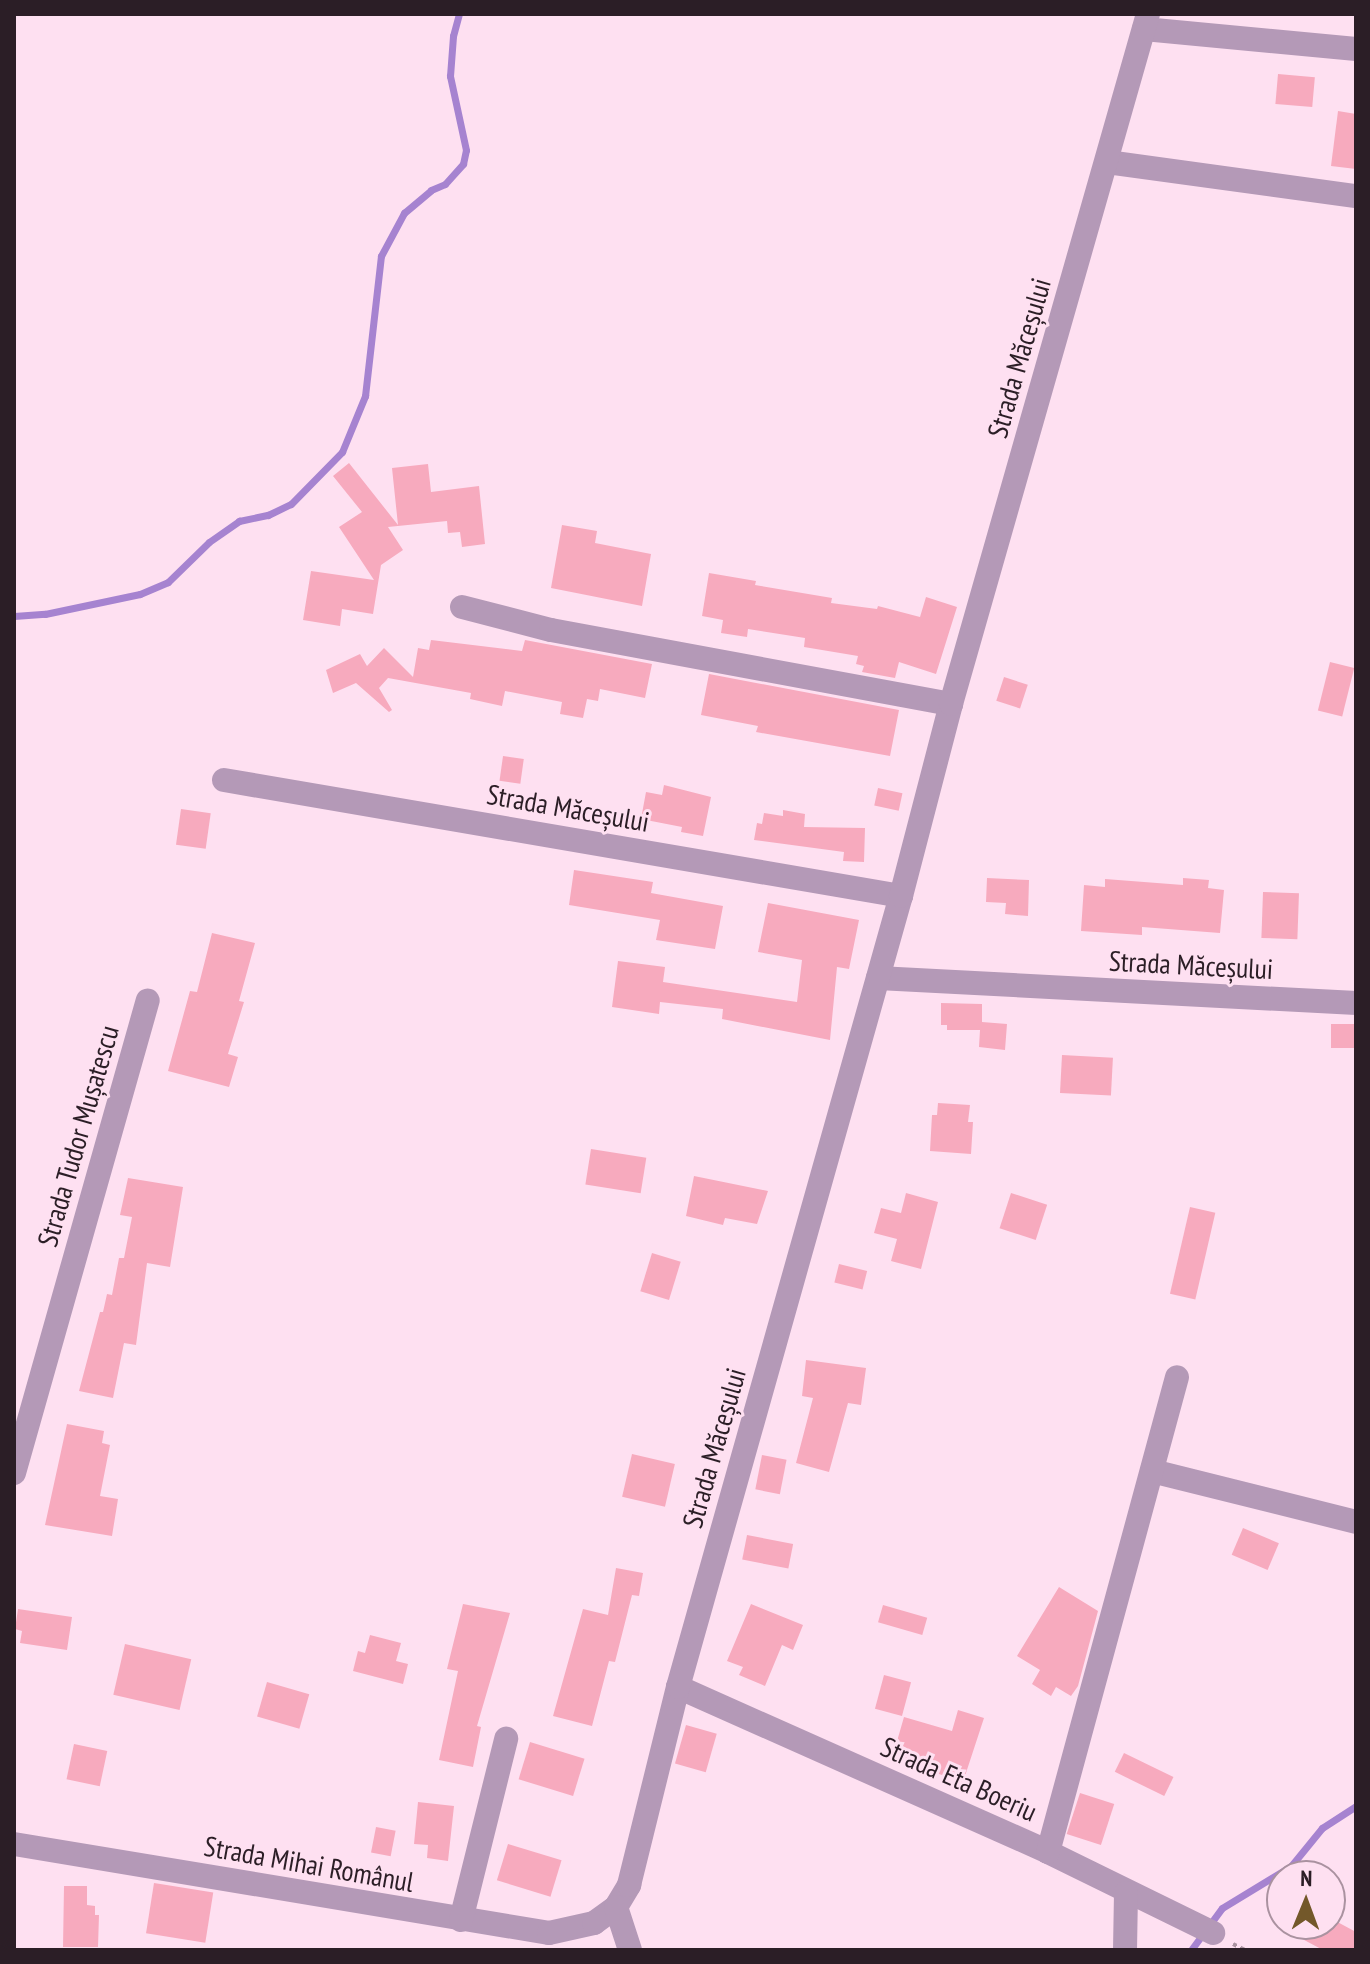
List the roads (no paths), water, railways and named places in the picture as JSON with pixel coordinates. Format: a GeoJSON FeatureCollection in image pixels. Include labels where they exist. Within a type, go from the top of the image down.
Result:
{"type":"FeatureCollection","features":[{"type":"Feature","properties":{"kind":"street","name":"Strada Măceșului"},"geometry":{"type":"LineString","coordinates":[[594,1923],[616,1907],[629,1885],[678,1687],[901,896],[951,704],[1146,22],[1356,49]]}},
{"type":"Feature","properties":{"kind":"street"},"geometry":{"type":"LineString","coordinates":[[1107,162],[1356,196]]}},
{"type":"Feature","properties":{"kind":"street"},"geometry":{"type":"LineString","coordinates":[[462,607],[551,630],[951,704]]}},
{"type":"Feature","properties":{"kind":"street","name":"Strada Măceșului"},"geometry":{"type":"LineString","coordinates":[[224,780],[901,896]]}},
{"type":"Feature","properties":{"kind":"street","name":"Strada Măceșului"},"geometry":{"type":"LineString","coordinates":[[878,978],[1356,1003]]}},
{"type":"Feature","properties":{"kind":"street","name":"Strada Tudor Mușatescu"},"geometry":{"type":"LineString","coordinates":[[14,1473],[148,1001]]}},
{"type":"Feature","properties":{"kind":"street"},"geometry":{"type":"LineString","coordinates":[[1048,1852],[1177,1377]]}},
{"type":"Feature","properties":{"kind":"street"},"geometry":{"type":"LineString","coordinates":[[1152,1471],[1356,1522]]}},
{"type":"Feature","properties":{"kind":"street","name":"Strada Eta Boeriu"},"geometry":{"type":"LineString","coordinates":[[678,1687],[1048,1852],[1126,1893],[1213,1933]]}},
{"type":"Feature","properties":{"kind":"street"},"geometry":{"type":"LineString","coordinates":[[461,1920],[506,1739]]}},
{"type":"Feature","properties":{"kind":"street","name":"Strada Mihai Românul"},"geometry":{"type":"LineString","coordinates":[[14,1844],[549,1933],[594,1923]]}},
{"type":"Feature","properties":{"kind":"street"},"geometry":{"type":"LineString","coordinates":[[1125,1950],[1126,1893]]}},
{"type":"Feature","properties":{"kind":"street"},"geometry":{"type":"LineString","coordinates":[[616,1907],[630,1950]]}},
{"type":"Feature","properties":{"kind":"waterway"},"geometry":{"type":"LineString","coordinates":[[14,616],[45,614],[140,594],[168,582],[209,542],[239,521],[268,515],[291,504],[342,452],[365,396],[381,256],[404,213],[431,190],[445,184],[463,164],[466,150],[450,76],[453,36],[459,14]]}},
{"type":"Feature","properties":{"kind":"waterway"},"geometry":{"type":"LineString","coordinates":[[1191,1950],[1222,1908],[1291,1866],[1322,1828],[1356,1806]]}}]}
